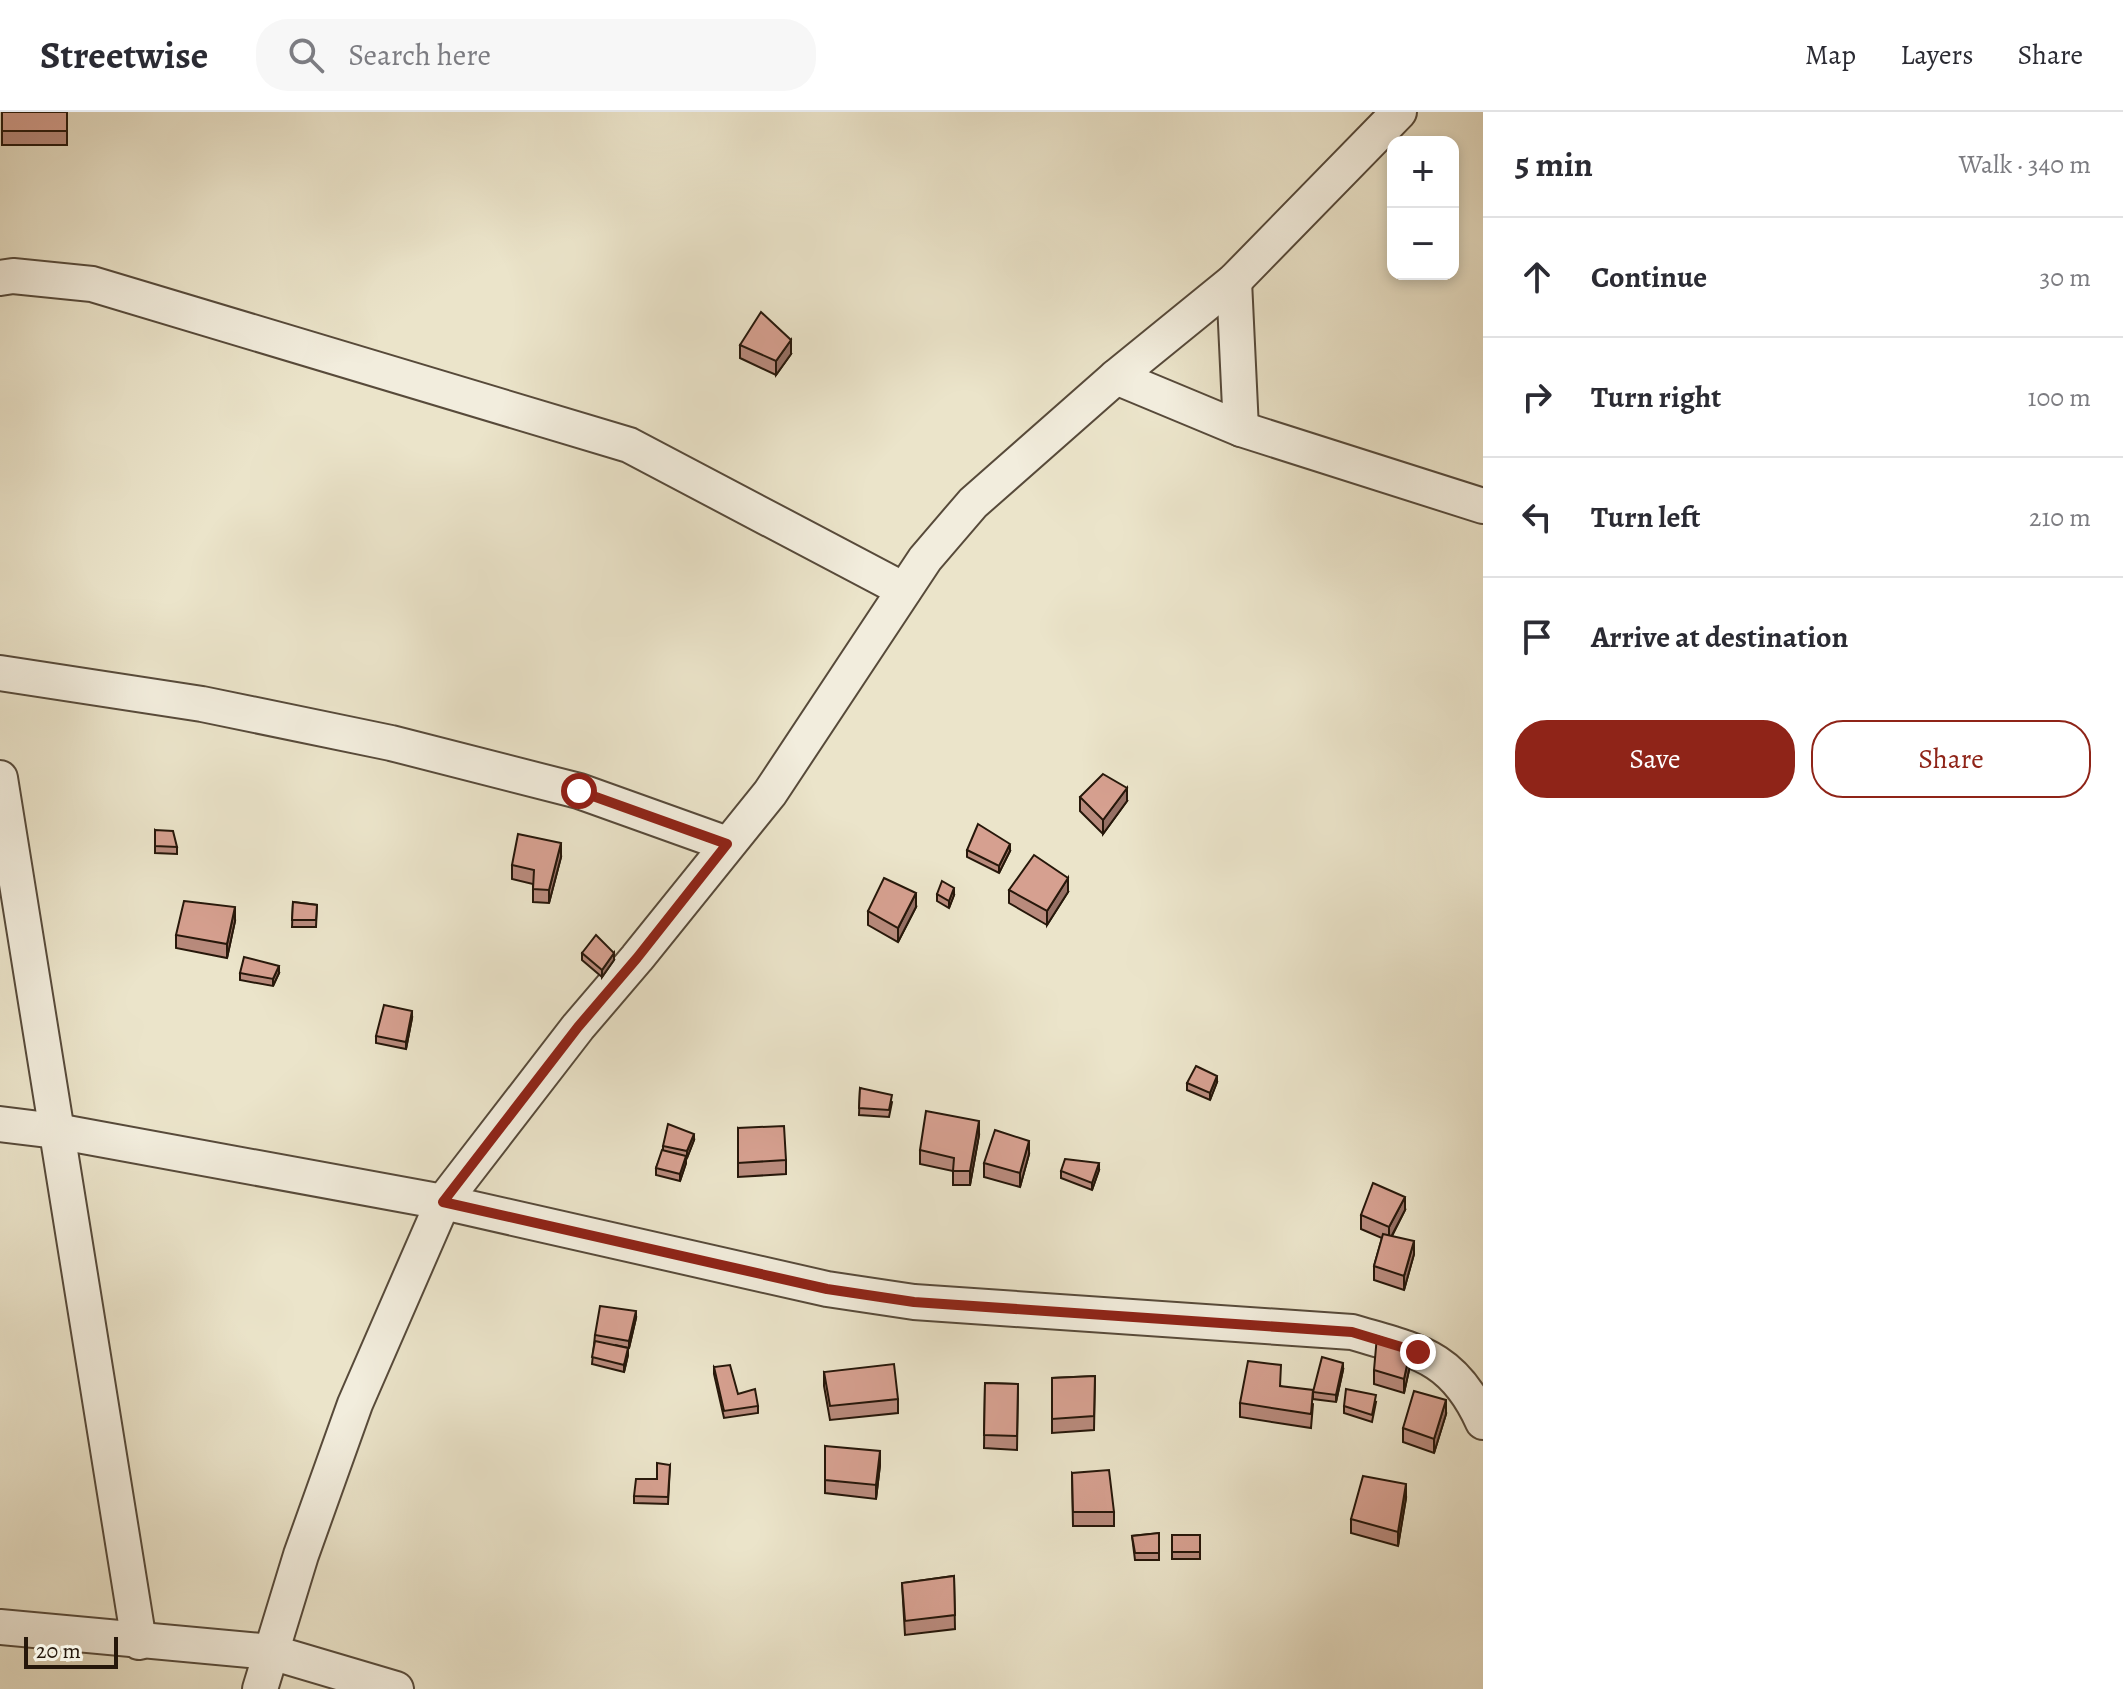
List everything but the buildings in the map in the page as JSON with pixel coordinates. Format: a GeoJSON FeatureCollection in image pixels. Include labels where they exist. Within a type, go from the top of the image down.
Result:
{"type":"FeatureCollection","features":[{"type":"Feature","properties":{"kind":"street"},"geometry":{"type":"LineString","coordinates":[[260,1689],[301,1555],[355,1404],[443,1202],[578,1027],[770,793],[925,559],[973,503],[1116,377],[1234,281],[1399,112]]}},
{"type":"Feature","properties":{"kind":"street"},"geometry":{"type":"LineString","coordinates":[[0,278],[13,276],[92,284],[629,445],[904,590]]}},
{"type":"Feature","properties":{"kind":"street"},"geometry":{"type":"LineString","coordinates":[[1234,281],[1241,429]]}},
{"type":"Feature","properties":{"kind":"street"},"geometry":{"type":"LineString","coordinates":[[1116,377],[1241,429],[1483,506]]}},
{"type":"Feature","properties":{"kind":"street"},"geometry":{"type":"LineString","coordinates":[[0,673],[202,704],[391,743],[579,791],[727,844]]}},
{"type":"Feature","properties":{"kind":"street"},"geometry":{"type":"LineString","coordinates":[[0,778],[139,1642]]}},
{"type":"Feature","properties":{"kind":"street"},"geometry":{"type":"LineString","coordinates":[[0,1124],[56,1131],[443,1202],[827,1289],[914,1302],[1352,1332],[1418,1352],[1452,1373],[1474,1403],[1483,1422]]}},
{"type":"Feature","properties":{"kind":"street"},"geometry":{"type":"LineString","coordinates":[[0,1627],[271,1652],[396,1689]]}},
{"type":"Feature","properties":{"kind":"route"},"geometry":{"type":"LineString","coordinates":[[579,791],[727,844],[578,1027],[443,1202],[827,1289],[914,1302],[1352,1332],[1418,1352]]}}]}
